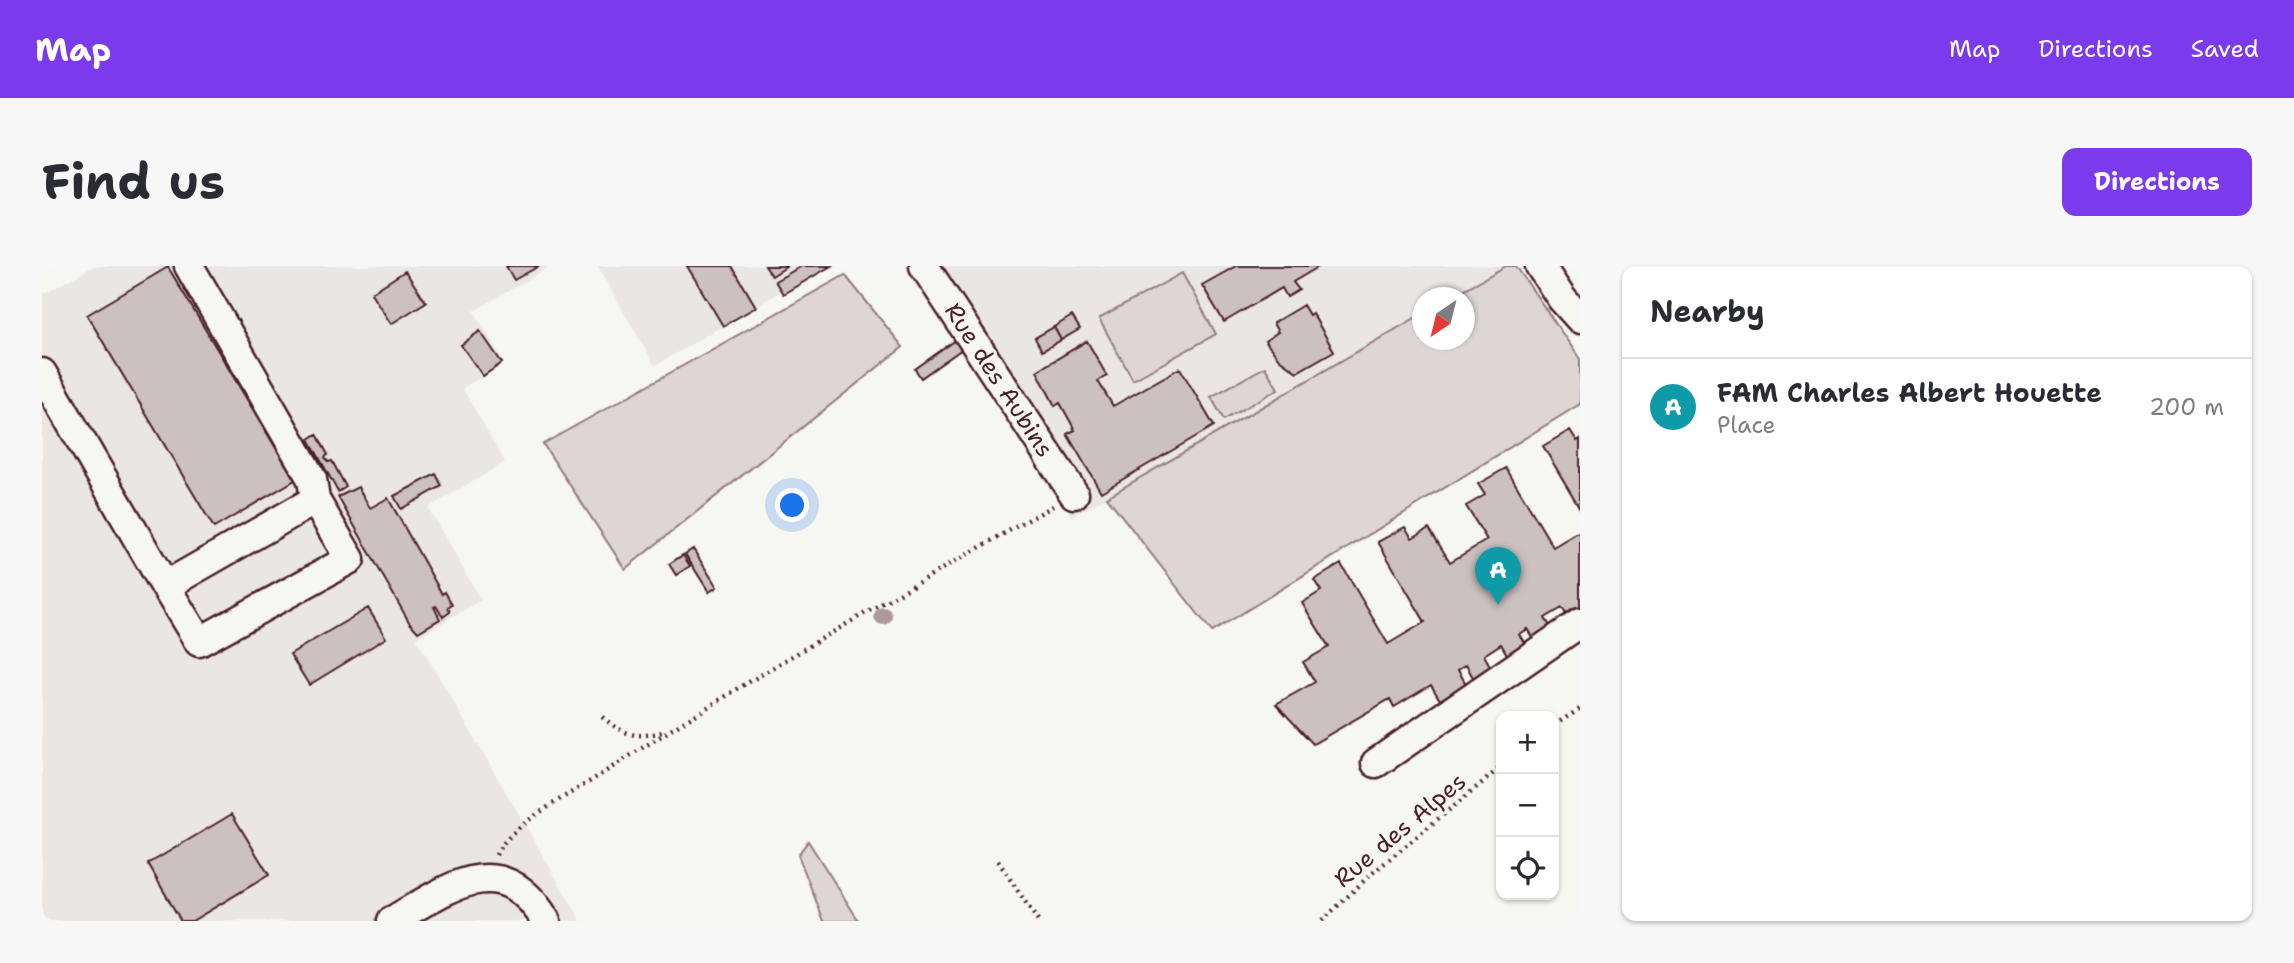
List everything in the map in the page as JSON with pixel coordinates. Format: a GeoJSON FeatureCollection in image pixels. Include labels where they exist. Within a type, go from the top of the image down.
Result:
{"type":"FeatureCollection","features":[{"type":"Feature","properties":{"kind":"street"},"geometry":{"type":"LineString","coordinates":[[42,373],[199,642],[350,559],[315,500],[312,478],[189,266]]}},
{"type":"Feature","properties":{"kind":"street","name":"Rue des Aubins"},"geometry":{"type":"LineString","coordinates":[[924,266],[1074,494]]}},
{"type":"Feature","properties":{"kind":"street"},"geometry":{"type":"LineString","coordinates":[[1545,268],[1580,319]]}},
{"type":"Feature","properties":{"kind":"street"},"geometry":{"type":"LineString","coordinates":[[165,586],[315,500]]}},
{"type":"Feature","properties":{"kind":"street"},"geometry":{"type":"LineString","coordinates":[[1376,762],[1580,624]]}},
{"type":"Feature","properties":{"kind":"street"},"geometry":{"type":"LineString","coordinates":[[392,921],[447,888],[485,878],[511,882],[534,901],[546,921]]}},
{"type":"Feature","properties":{"kind":"path"},"geometry":{"type":"LineString","coordinates":[[485,878],[500,845],[537,816],[670,730],[932,574],[1074,494]]}},
{"type":"Feature","properties":{"kind":"path"},"geometry":{"type":"LineString","coordinates":[[1559,722],[1580,709]]}},
{"type":"Feature","properties":{"kind":"path"},"geometry":{"type":"LineString","coordinates":[[602,717],[620,731],[643,737],[670,730]]}},
{"type":"Feature","properties":{"kind":"path","name":"Rue des Alpes"},"geometry":{"type":"LineString","coordinates":[[1322,921],[1368,876],[1496,771]]}},
{"type":"Feature","properties":{"kind":"path"},"geometry":{"type":"LineString","coordinates":[[998,861],[1038,921]]}},
{"type":"Feature","properties":{"kind":"shaded area"},"geometry":{"type":"Polygon","coordinates":[[[94,266],[551,266],[474,311],[504,363],[462,388],[505,462],[428,508],[481,600],[416,638],[581,921],[42,921],[42,295],[94,266]]]}},
{"type":"Feature","properties":{"kind":"shaded area"},"geometry":{"type":"Polygon","coordinates":[[[597,266],[823,266],[655,366],[597,266]]]}},
{"type":"Feature","properties":{"kind":"shaded area"},"geometry":{"type":"Polygon","coordinates":[[[919,266],[1506,266],[1469,287],[1412,287],[1412,320],[1072,517],[919,266]]]}},
{"type":"Feature","properties":{"kind":"shaded area"},"geometry":{"type":"Polygon","coordinates":[[[1506,266],[1516,266],[1580,359],[1580,404],[1212,632],[1107,497],[1412,320],[1412,350],[1475,350],[1475,287],[1469,287],[1506,266]]]}},
{"type":"Feature","properties":{"kind":"shaded area"},"geometry":{"type":"Polygon","coordinates":[[[1182,273],[1216,334],[1133,380],[1099,319],[1182,273]]]}},
{"type":"Feature","properties":{"kind":"shaded area"},"geometry":{"type":"Polygon","coordinates":[[[845,275],[903,347],[625,569],[543,444],[845,275]]]}},
{"type":"Feature","properties":{"kind":"shaded area"},"geometry":{"type":"Polygon","coordinates":[[[1265,367],[1278,389],[1224,420],[1211,397],[1265,367]]]}},
{"type":"Feature","properties":{"kind":"shaded area"},"geometry":{"type":"Polygon","coordinates":[[[808,841],[859,921],[824,921],[798,855],[808,841]]]}},
{"type":"Feature","properties":{"kind":"building"},"geometry":{"type":"Polygon","coordinates":[[[506,266],[539,266],[514,280],[506,266]]]}},
{"type":"Feature","properties":{"kind":"building"},"geometry":{"type":"Polygon","coordinates":[[[687,266],[732,266],[756,307],[723,326],[687,266]]]}},
{"type":"Feature","properties":{"kind":"building"},"geometry":{"type":"Polygon","coordinates":[[[765,266],[786,266],[786,267],[772,276],[765,266]]]}},
{"type":"Feature","properties":{"kind":"building"},"geometry":{"type":"Polygon","coordinates":[[[802,266],[831,266],[783,294],[775,281],[802,266]]]}},
{"type":"Feature","properties":{"kind":"building"},"geometry":{"type":"Polygon","coordinates":[[[1236,266],[1318,267],[1293,282],[1299,290],[1287,297],[1282,288],[1224,322],[1202,285],[1236,266]]]}},
{"type":"Feature","properties":{"kind":"building"},"geometry":{"type":"Polygon","coordinates":[[[168,267],[295,480],[214,528],[87,315],[168,267]]]}},
{"type":"Feature","properties":{"kind":"building"},"geometry":{"type":"Polygon","coordinates":[[[405,271],[426,302],[391,324],[371,293],[405,271]]]}},
{"type":"Feature","properties":{"kind":"building"},"geometry":{"type":"Polygon","coordinates":[[[1303,305],[1309,315],[1312,313],[1334,351],[1297,372],[1279,359],[1265,341],[1278,332],[1273,323],[1303,305]]]}},
{"type":"Feature","properties":{"kind":"building"},"geometry":{"type":"Polygon","coordinates":[[[1072,316],[1080,329],[1061,340],[1054,327],[1072,316]]]}},
{"type":"Feature","properties":{"kind":"building"},"geometry":{"type":"Polygon","coordinates":[[[1054,327],[1061,340],[1042,351],[1035,338],[1054,327]]]}},
{"type":"Feature","properties":{"kind":"building"},"geometry":{"type":"Polygon","coordinates":[[[480,331],[502,363],[483,376],[461,345],[480,331]]]}},
{"type":"Feature","properties":{"kind":"building"},"geometry":{"type":"Polygon","coordinates":[[[963,335],[969,344],[921,378],[915,369],[963,335]]]}},
{"type":"Feature","properties":{"kind":"building"},"geometry":{"type":"Polygon","coordinates":[[[1087,341],[1107,376],[1098,381],[1113,406],[1180,368],[1214,426],[1101,492],[1067,434],[1075,430],[1060,403],[1055,406],[1037,371],[1087,341]]]}},
{"type":"Feature","properties":{"kind":"building"},"geometry":{"type":"Polygon","coordinates":[[[1570,430],[1577,441],[1580,439],[1580,508],[1543,446],[1570,430]]]}},
{"type":"Feature","properties":{"kind":"building"},"geometry":{"type":"Polygon","coordinates":[[[317,434],[328,455],[325,457],[328,462],[332,461],[346,487],[338,492],[309,439],[317,434]]]}},
{"type":"Feature","properties":{"kind":"building"},"geometry":{"type":"Polygon","coordinates":[[[1506,468],[1553,547],[1580,531],[1580,614],[1570,620],[1562,608],[1545,618],[1555,634],[1537,645],[1527,629],[1519,634],[1527,647],[1509,658],[1501,644],[1484,655],[1493,671],[1475,681],[1466,665],[1458,670],[1466,684],[1440,700],[1431,685],[1394,707],[1390,699],[1313,744],[1276,704],[1315,682],[1303,662],[1329,647],[1302,603],[1321,591],[1314,580],[1341,564],[1388,644],[1425,622],[1378,542],[1405,527],[1412,538],[1429,528],[1450,562],[1487,540],[1466,506],[1485,495],[1478,484],[1506,468]]]}},
{"type":"Feature","properties":{"kind":"building"},"geometry":{"type":"Polygon","coordinates":[[[436,474],[442,486],[401,509],[394,496],[436,474]]]}},
{"type":"Feature","properties":{"kind":"building"},"geometry":{"type":"Polygon","coordinates":[[[358,487],[370,508],[388,498],[442,594],[445,592],[452,604],[448,607],[450,612],[443,617],[436,606],[434,607],[440,619],[418,632],[409,622],[338,497],[358,487]]]}},
{"type":"Feature","properties":{"kind":"building"},"geometry":{"type":"Polygon","coordinates":[[[693,549],[717,587],[709,592],[685,554],[693,549]]]}},
{"type":"Feature","properties":{"kind":"building"},"geometry":{"type":"Polygon","coordinates":[[[683,555],[690,566],[676,575],[669,564],[683,555]]]}},
{"type":"Feature","properties":{"kind":"building"},"geometry":{"type":"Polygon","coordinates":[[[368,608],[386,638],[309,685],[290,654],[368,608]]]}},
{"type":"Feature","properties":{"kind":"building"},"geometry":{"type":"Polygon","coordinates":[[[232,814],[269,875],[192,921],[181,921],[148,864],[232,814]]]}},
{"type":"Feature","properties":{"kind":"place","name":"FAM Charles Albert Houette"},"geometry":{"type":"Point","coordinates":[1498,605]}}]}
